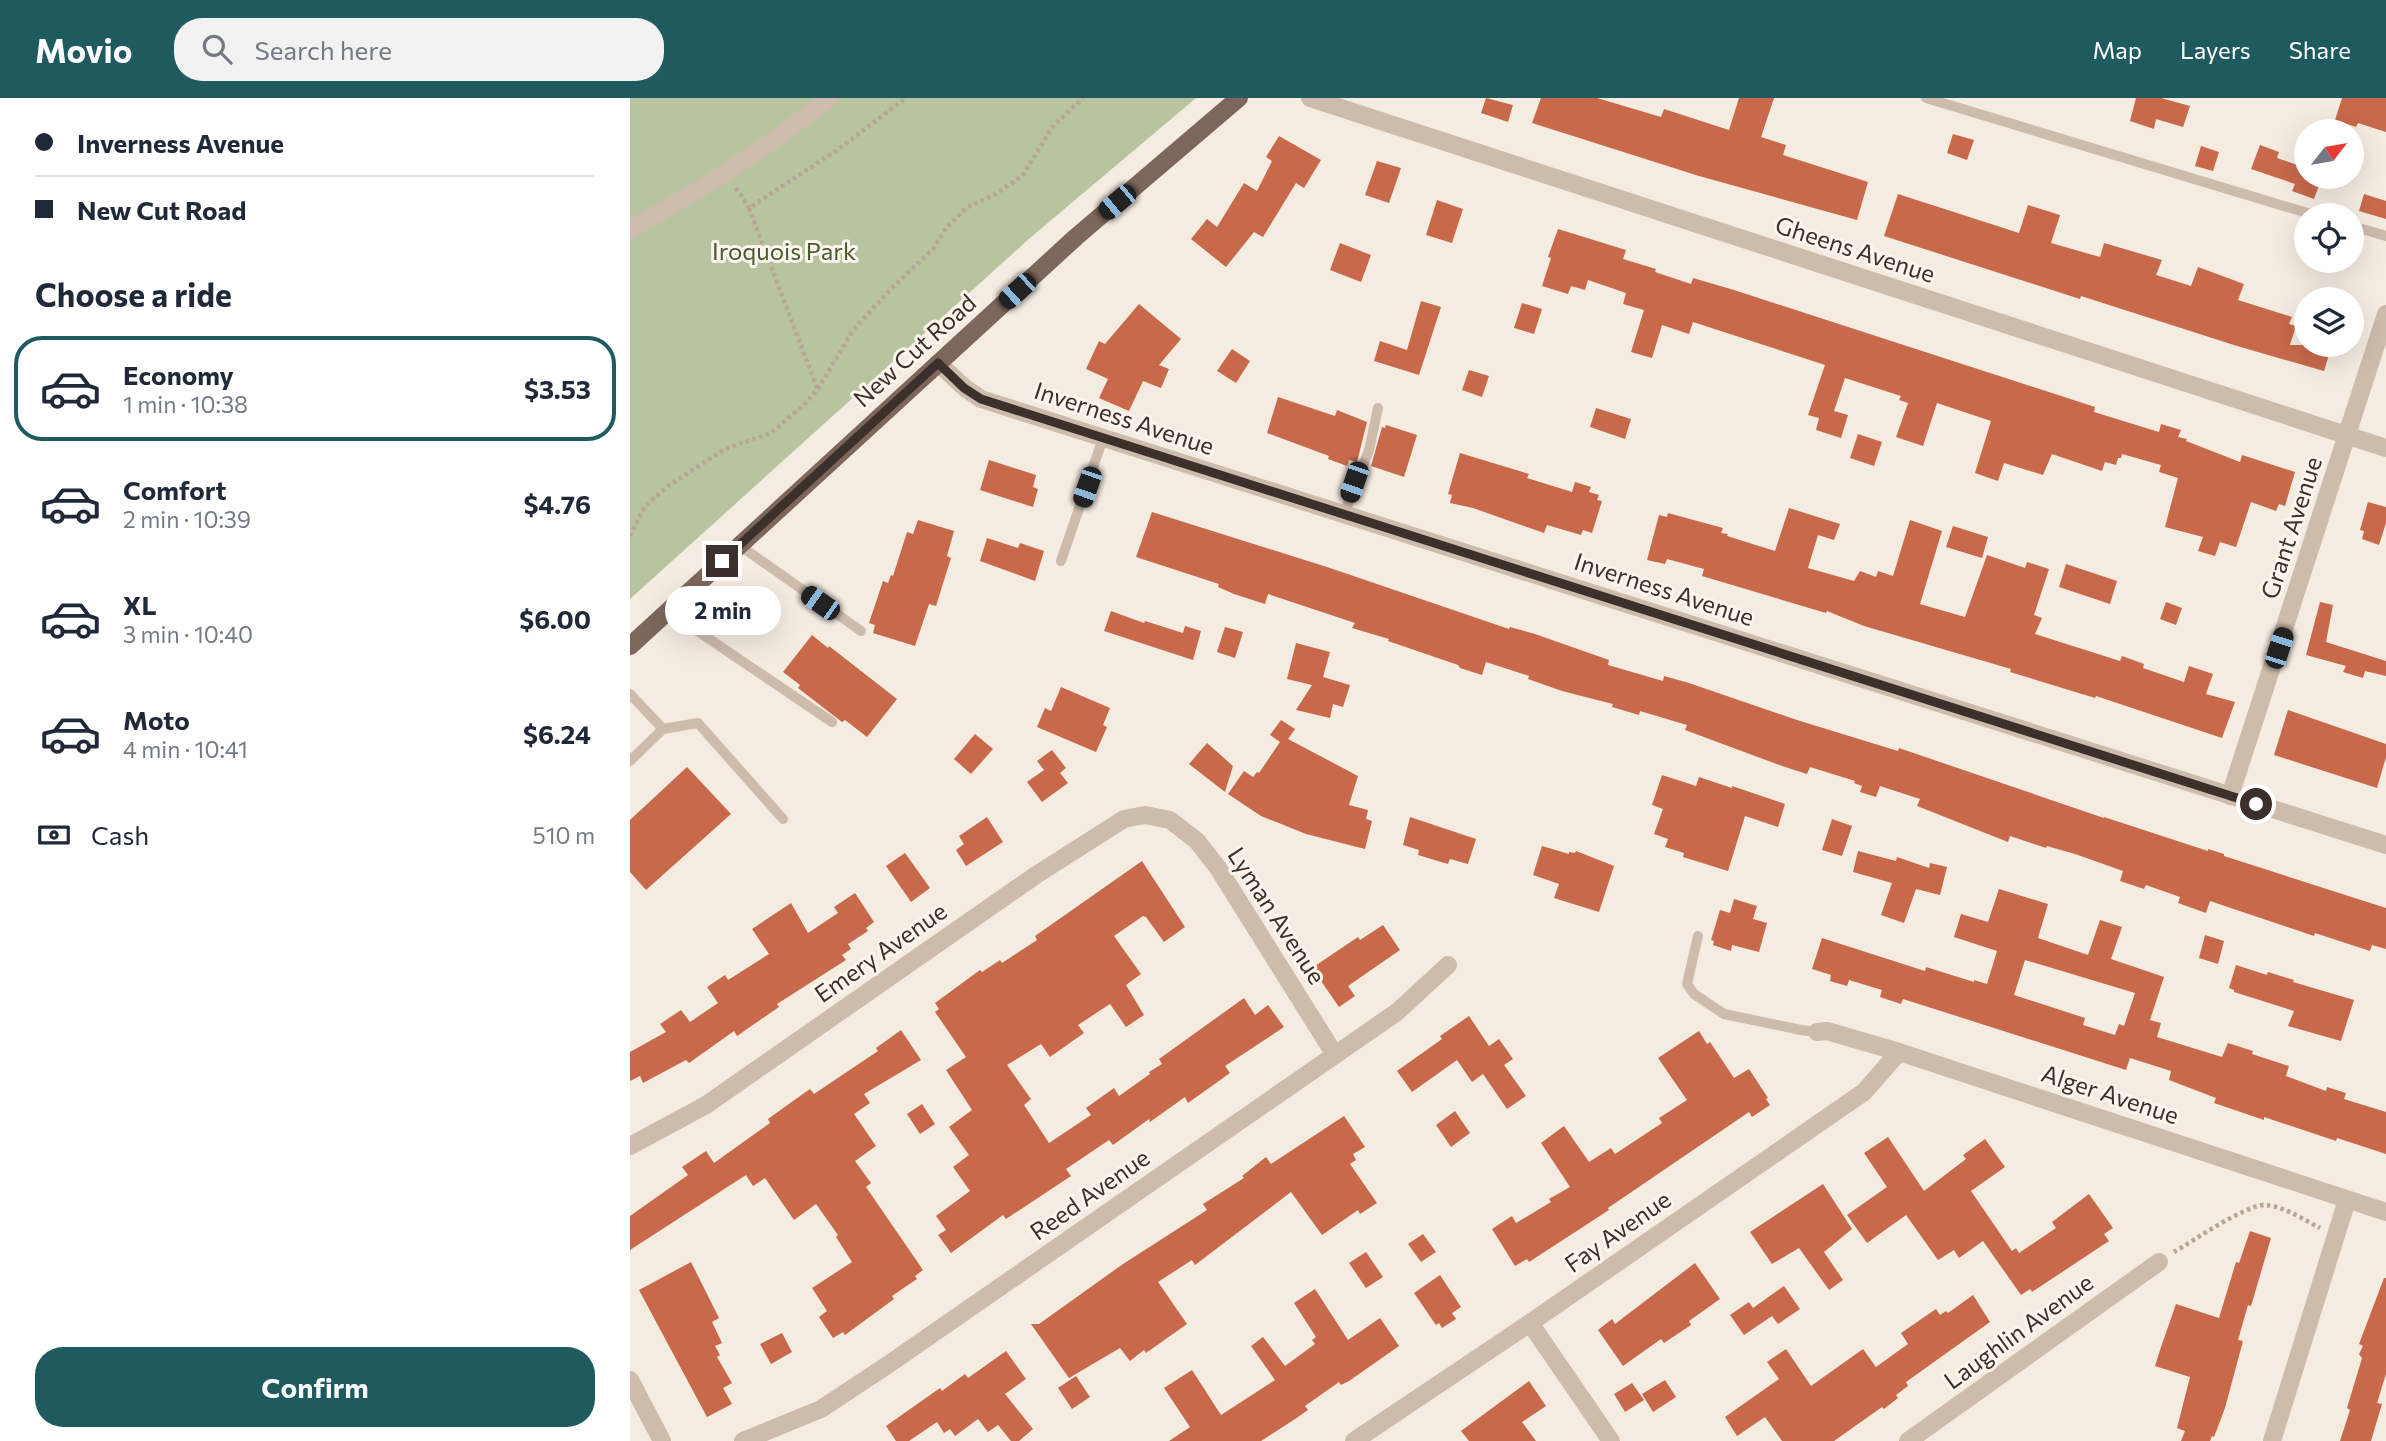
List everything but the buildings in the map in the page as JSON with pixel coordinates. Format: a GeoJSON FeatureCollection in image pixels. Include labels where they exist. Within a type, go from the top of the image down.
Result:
{"type":"FeatureCollection","features":[{"type":"Feature","properties":{"kind":"main road","name":"New Cut Road"},"geometry":{"type":"LineString","coordinates":[[630,646],[1076,237],[1238,98]]}},
{"type":"Feature","properties":{"kind":"street"},"geometry":{"type":"LineString","coordinates":[[630,229],[698,190],[766,146],[830,98]]}},
{"type":"Feature","properties":{"kind":"street","name":"Gheens Avenue"},"geometry":{"type":"LineString","coordinates":[[1310,98],[2386,448]]}},
{"type":"Feature","properties":{"kind":"street","name":"Grant Avenue"},"geometry":{"type":"LineString","coordinates":[[2230,796],[2386,314]]}},
{"type":"Feature","properties":{"kind":"street","name":"Inverness Avenue"},"geometry":{"type":"LineString","coordinates":[[938,363],[964,388],[981,399],[2386,845]]}},
{"type":"Feature","properties":{"kind":"street","name":"Emery Avenue"},"geometry":{"type":"LineString","coordinates":[[630,1146],[706,1105],[1108,827],[1124,819],[1145,815],[1163,818]]}},
{"type":"Feature","properties":{"kind":"street","name":"Lyman Avenue"},"geometry":{"type":"LineString","coordinates":[[1163,818],[1179,825],[1197,841],[1218,868],[1335,1055]]}},
{"type":"Feature","properties":{"kind":"street","name":"Reed Avenue"},"geometry":{"type":"LineString","coordinates":[[743,1441],[821,1409],[901,1356],[1397,1012],[1448,965]]}},
{"type":"Feature","properties":{"kind":"street","name":"Alger Avenue"},"geometry":{"type":"LineString","coordinates":[[1817,1032],[1827,1031],[1899,1052],[2386,1212]]}},
{"type":"Feature","properties":{"kind":"street","name":"Fay Avenue"},"geometry":{"type":"LineString","coordinates":[[1354,1441],[1864,1092],[1899,1052]]}},
{"type":"Feature","properties":{"kind":"street"},"geometry":{"type":"LineString","coordinates":[[2272,1441],[2347,1200]]}},
{"type":"Feature","properties":{"kind":"street","name":"Laughlin Avenue"},"geometry":{"type":"LineString","coordinates":[[1908,1441],[2159,1262]]}},
{"type":"Feature","properties":{"kind":"street"},"geometry":{"type":"LineString","coordinates":[[1530,1323],[1611,1441]]}},
{"type":"Feature","properties":{"kind":"street"},"geometry":{"type":"LineString","coordinates":[[630,1380],[662,1441]]}},
{"type":"Feature","properties":{"kind":"lane"},"geometry":{"type":"LineString","coordinates":[[1926,98],[2294,209]]}},
{"type":"Feature","properties":{"kind":"lane"},"geometry":{"type":"LineString","coordinates":[[2364,230],[2386,236]]}},
{"type":"Feature","properties":{"kind":"lane"},"geometry":{"type":"LineString","coordinates":[[1343,514],[1369,450],[1378,408]]}},
{"type":"Feature","properties":{"kind":"lane"},"geometry":{"type":"LineString","coordinates":[[1061,561],[1103,438]]}},
{"type":"Feature","properties":{"kind":"lane"},"geometry":{"type":"LineString","coordinates":[[739,545],[861,631]]}},
{"type":"Feature","properties":{"kind":"lane"},"geometry":{"type":"LineString","coordinates":[[668,611],[832,722]]}},
{"type":"Feature","properties":{"kind":"lane"},"geometry":{"type":"LineString","coordinates":[[630,694],[663,729]]}},
{"type":"Feature","properties":{"kind":"lane"},"geometry":{"type":"LineString","coordinates":[[630,761],[663,729],[698,723],[783,819]]}},
{"type":"Feature","properties":{"kind":"lane"},"geometry":{"type":"LineString","coordinates":[[1699,936],[1687,984],[1694,994],[1724,1014],[1817,1032]]}},
{"type":"Feature","properties":{"kind":"path"},"geometry":{"type":"LineString","coordinates":[[818,389],[749,208],[837,150],[906,98]]}},
{"type":"Feature","properties":{"kind":"path"},"geometry":{"type":"LineString","coordinates":[[630,536],[645,506],[668,486],[725,449],[771,433],[805,404],[818,389],[853,330],[933,248],[946,228],[966,208],[994,195],[1022,176],[1054,125],[1083,98]]}},
{"type":"Feature","properties":{"kind":"path"},"geometry":{"type":"LineString","coordinates":[[2159,1262],[2246,1211],[2265,1205],[2336,1233]]}},
{"type":"Feature","properties":{"kind":"green space","name":"Iroquois Park"},"geometry":{"type":"Polygon","coordinates":[[[630,98],[1196,98],[1030,238],[630,599],[630,98]]]}},
{"type":"Feature","properties":{"kind":"route"},"geometry":{"type":"LineString","coordinates":[[722,561],[938,363],[964,388],[981,399],[2256,804]]}}]}
